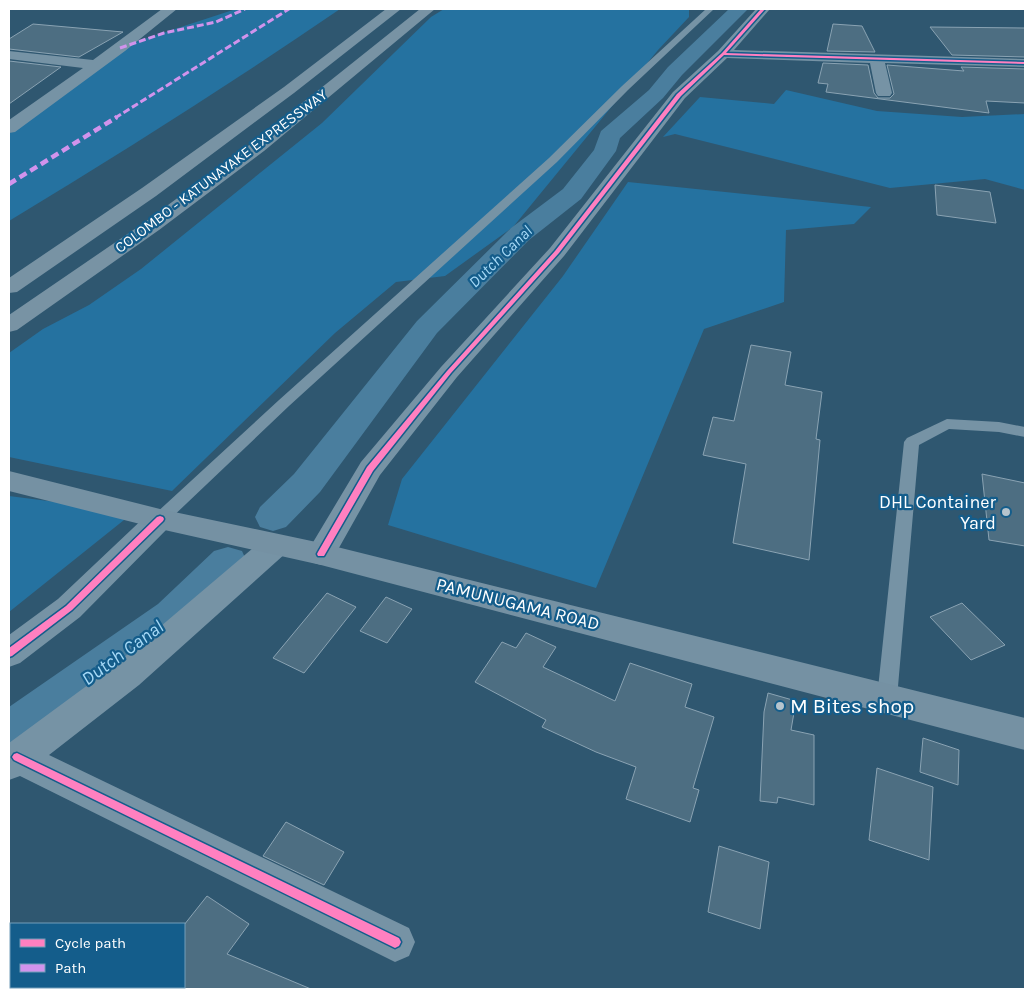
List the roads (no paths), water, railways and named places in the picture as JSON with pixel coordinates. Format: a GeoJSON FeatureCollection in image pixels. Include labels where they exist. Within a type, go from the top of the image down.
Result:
{"type":"FeatureCollection","features":[{"type":"Feature","properties":{"kind":"highway","name":"COLOMBO - KATUNAYAKE EXPRESSWAY"},"geometry":{"type":"LineString","coordinates":[[9,287],[149,192],[289,90],[394,9]]}},
{"type":"Feature","properties":{"kind":"highway","name":"COLOMBO - KATUNAYAKE EXPRESSWAY"},"geometry":{"type":"LineString","coordinates":[[9,325],[152,226],[258,147],[428,9]]}},
{"type":"Feature","properties":{"kind":"main road","name":"PAMUNUGAMA ROAD"},"geometry":{"type":"LineString","coordinates":[[9,481],[160,519],[321,554],[1025,734]]}},
{"type":"Feature","properties":{"kind":"street"},"geometry":{"type":"LineString","coordinates":[[9,128],[170,9]]}},
{"type":"Feature","properties":{"kind":"street"},"geometry":{"type":"LineString","coordinates":[[321,554],[370,469],[449,372],[557,252],[679,95],[723,54],[764,9]]}},
{"type":"Feature","properties":{"kind":"street"},"geometry":{"type":"LineString","coordinates":[[723,54],[1025,63]]}},
{"type":"Feature","properties":{"kind":"street"},"geometry":{"type":"LineString","coordinates":[[9,55],[96,65]]}},
{"type":"Feature","properties":{"kind":"street"},"geometry":{"type":"LineString","coordinates":[[876,59],[884,93]]}},
{"type":"Feature","properties":{"kind":"street"},"geometry":{"type":"LineString","coordinates":[[9,654],[69,608],[160,519]]}},
{"type":"Feature","properties":{"kind":"street"},"geometry":{"type":"LineString","coordinates":[[276,545],[127,675],[13,760],[395,942]]}},
{"type":"Feature","properties":{"kind":"lane"},"geometry":{"type":"LineString","coordinates":[[160,519],[284,403],[553,160],[625,88],[710,9]]}},
{"type":"Feature","properties":{"kind":"lane"},"geometry":{"type":"LineString","coordinates":[[887,698],[912,442],[947,424],[999,427],[1025,432]]}},
{"type":"Feature","properties":{"kind":"waterway","name":"Dutch Canal"},"geometry":{"type":"LineString","coordinates":[[273,517],[307,483],[427,327],[520,234],[572,194],[605,151],[609,136],[656,94],[675,71],[739,9]]}},
{"type":"Feature","properties":{"kind":"waterway","name":"Dutch Canal"},"geometry":{"type":"LineString","coordinates":[[9,733],[172,616],[228,562]]}},
{"type":"Feature","properties":{"kind":"place","name":"DHL Container Yard"},"geometry":{"type":"Point","coordinates":[1006,512]}},
{"type":"Feature","properties":{"kind":"place","name":"M Bites shop"},"geometry":{"type":"Point","coordinates":[780,706]}}]}
